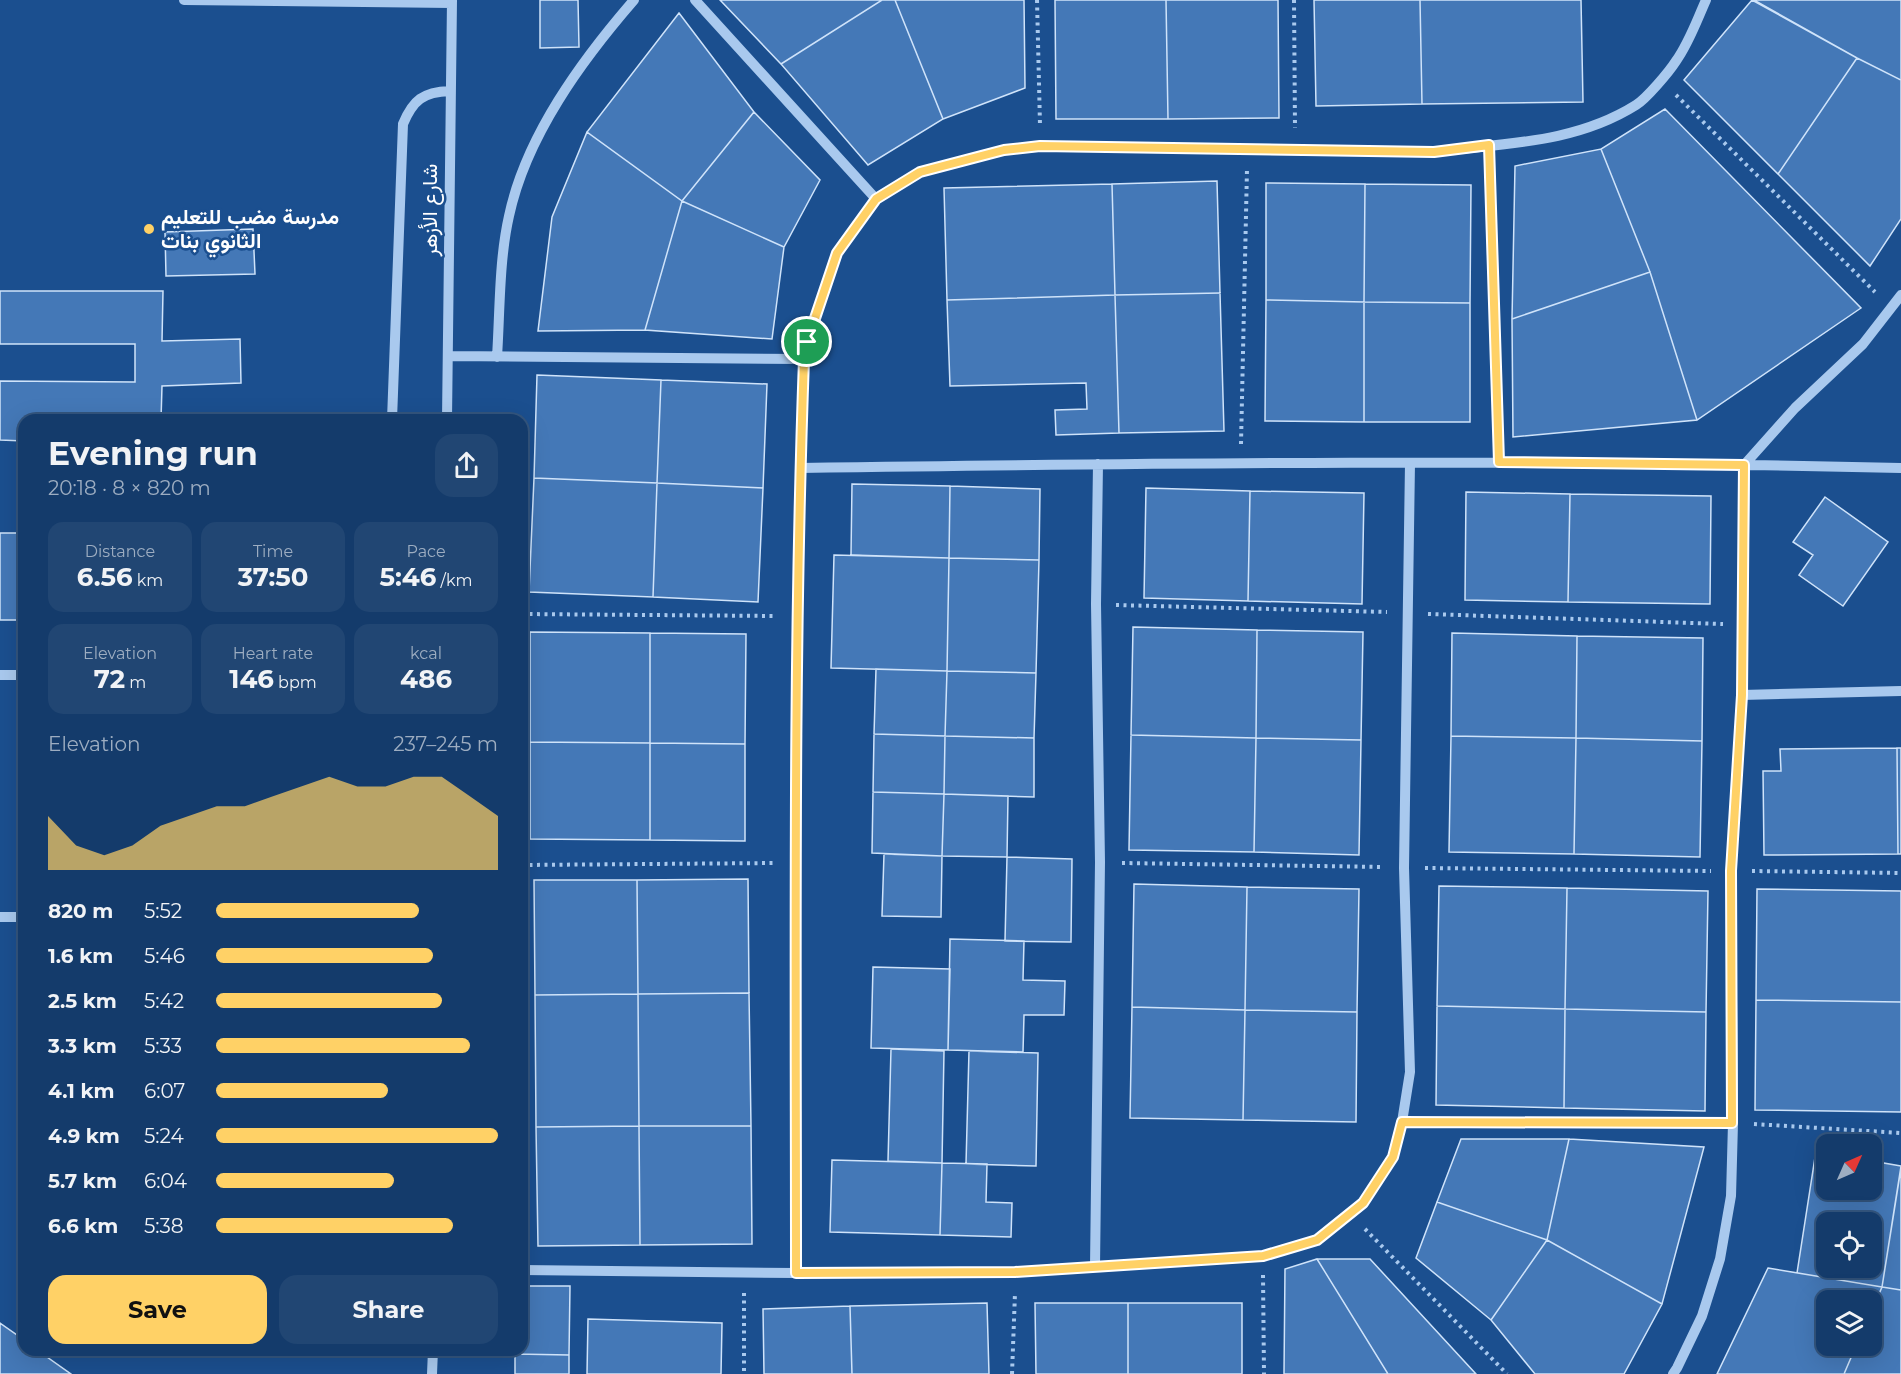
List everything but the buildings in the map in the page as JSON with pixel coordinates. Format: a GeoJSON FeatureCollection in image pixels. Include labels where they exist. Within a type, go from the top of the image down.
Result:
{"type":"FeatureCollection","features":[{"type":"Feature","properties":{"kind":"street"},"geometry":{"type":"LineString","coordinates":[[184,0],[452,2]]}},
{"type":"Feature","properties":{"kind":"street"},"geometry":{"type":"LineString","coordinates":[[497,357],[505,239],[509,215],[524,169],[578,69],[634,0]]}},
{"type":"Feature","properties":{"kind":"street"},"geometry":{"type":"LineString","coordinates":[[695,0],[876,199]]}},
{"type":"Feature","properties":{"kind":"street"},"geometry":{"type":"LineString","coordinates":[[796,1273],[795,863],[800,468],[804,359],[807,342],[837,253],[876,199],[920,172],[1004,150],[1040,146],[1434,152],[1489,145],[1519,144],[1585,130],[1638,104],[1677,61],[1706,0]]}},
{"type":"Feature","properties":{"kind":"street","name":"شارع الأزهر"},"geometry":{"type":"LineString","coordinates":[[447,414],[452,2]]}},
{"type":"Feature","properties":{"kind":"street"},"geometry":{"type":"LineString","coordinates":[[392,414],[403,124],[409,110],[420,98],[434,92],[450,91]]}},
{"type":"Feature","properties":{"kind":"street"},"geometry":{"type":"LineString","coordinates":[[1672,1374],[1702,1316],[1720,1258],[1731,1196],[1731,871],[1742,695],[1744,465],[1795,408],[1863,344],[1901,295]]}},
{"type":"Feature","properties":{"kind":"street"},"geometry":{"type":"LineString","coordinates":[[448,356],[804,359]]}},
{"type":"Feature","properties":{"kind":"street"},"geometry":{"type":"LineString","coordinates":[[800,468],[1499,462],[1901,468]]}},
{"type":"Feature","properties":{"kind":"street"},"geometry":{"type":"LineString","coordinates":[[528,1270],[796,1273],[1015,1272],[1263,1256],[1317,1240],[1363,1203],[1393,1157],[1402,1122],[1410,1072],[1404,868],[1410,463]]}},
{"type":"Feature","properties":{"kind":"street"},"geometry":{"type":"LineString","coordinates":[[1095,1267],[1100,862],[1096,604],[1098,464]]}},
{"type":"Feature","properties":{"kind":"street"},"geometry":{"type":"LineString","coordinates":[[0,675],[18,675]]}},
{"type":"Feature","properties":{"kind":"street"},"geometry":{"type":"LineString","coordinates":[[1742,695],[1901,691]]}},
{"type":"Feature","properties":{"kind":"street"},"geometry":{"type":"LineString","coordinates":[[0,917],[18,917]]}},
{"type":"Feature","properties":{"kind":"street"},"geometry":{"type":"LineString","coordinates":[[432,1374],[433,1356]]}},
{"type":"Feature","properties":{"kind":"path"},"geometry":{"type":"LineString","coordinates":[[1037,0],[1040,146]]}},
{"type":"Feature","properties":{"kind":"path"},"geometry":{"type":"LineString","coordinates":[[1294,0],[1295,150]]}},
{"type":"Feature","properties":{"kind":"path"},"geometry":{"type":"LineString","coordinates":[[1660,80],[1891,308]]}},
{"type":"Feature","properties":{"kind":"path"},"geometry":{"type":"LineString","coordinates":[[1489,145],[1499,462]]}},
{"type":"Feature","properties":{"kind":"path"},"geometry":{"type":"LineString","coordinates":[[1240,464],[1248,150]]}},
{"type":"Feature","properties":{"kind":"path"},"geometry":{"type":"LineString","coordinates":[[1096,604],[1742,625]]}},
{"type":"Feature","properties":{"kind":"path"},"geometry":{"type":"LineString","coordinates":[[528,614],[799,616]]}},
{"type":"Feature","properties":{"kind":"path"},"geometry":{"type":"LineString","coordinates":[[1100,862],[1404,868],[1901,873]]}},
{"type":"Feature","properties":{"kind":"path"},"geometry":{"type":"LineString","coordinates":[[528,865],[795,863]]}},
{"type":"Feature","properties":{"kind":"path"},"geometry":{"type":"LineString","coordinates":[[1402,1122],[1732,1123],[1901,1133]]}},
{"type":"Feature","properties":{"kind":"path"},"geometry":{"type":"LineString","coordinates":[[1351,1213],[1507,1374]]}},
{"type":"Feature","properties":{"kind":"path"},"geometry":{"type":"LineString","coordinates":[[1263,1256],[1264,1374]]}},
{"type":"Feature","properties":{"kind":"path"},"geometry":{"type":"LineString","coordinates":[[744,1272],[744,1374]]}},
{"type":"Feature","properties":{"kind":"path"},"geometry":{"type":"LineString","coordinates":[[1012,1374],[1015,1272]]}},
{"type":"Feature","properties":{"kind":"place","name":"مدرسة مضب للتعليم الثانوي بنات"},"geometry":{"type":"Point","coordinates":[149,229]}},
{"type":"Feature","properties":{"kind":"route"},"geometry":{"type":"LineString","coordinates":[[1489,145],[1499,462],[1744,465],[1742,695],[1731,871],[1732,1123],[1402,1122],[1393,1157],[1363,1203],[1317,1240],[1263,1256],[1015,1272],[796,1273],[795,863],[800,468],[804,359],[807,342],[837,253],[876,199],[920,172],[1004,150],[1040,146],[1434,152],[1489,145]]}}]}
